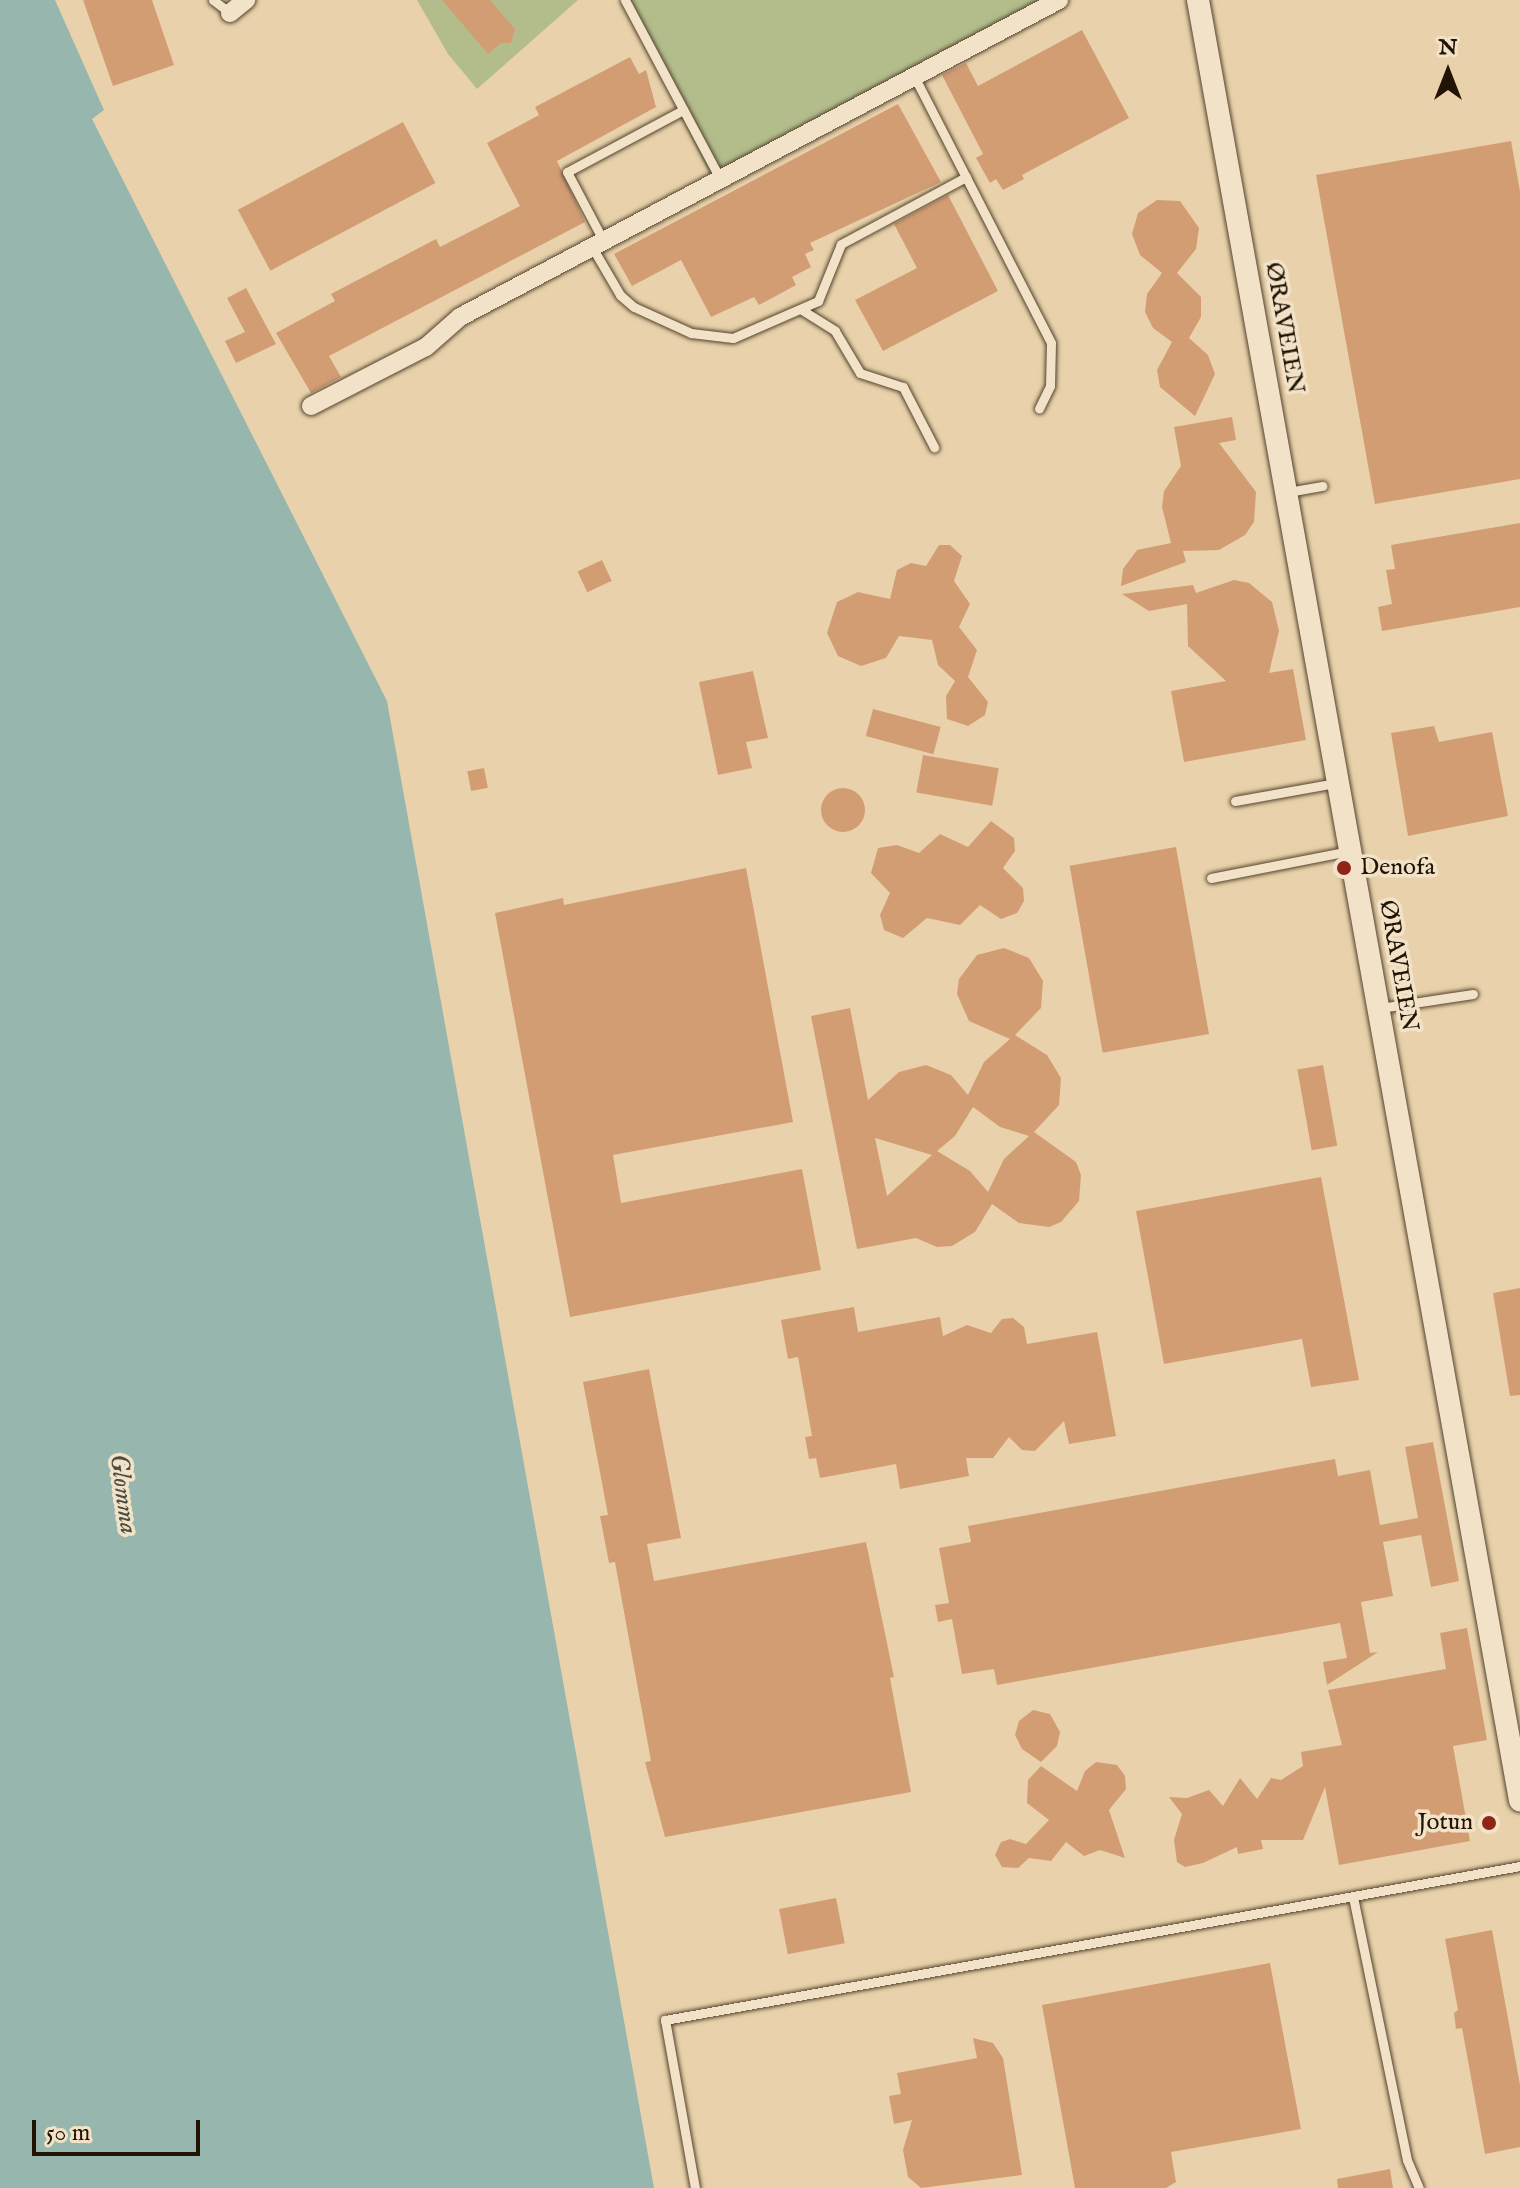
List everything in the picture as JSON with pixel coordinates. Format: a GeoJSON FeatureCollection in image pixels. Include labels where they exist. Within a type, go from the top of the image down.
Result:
{"type":"FeatureCollection","features":[{"type":"Feature","properties":{"kind":"street"},"geometry":{"type":"LineString","coordinates":[[230,13],[246,0]]}},
{"type":"Feature","properties":{"kind":"street"},"geometry":{"type":"LineString","coordinates":[[311,406],[426,347],[460,317],[1059,0]]}},
{"type":"Feature","properties":{"kind":"street","name":"ØRAVEIEN"},"geometry":{"type":"LineString","coordinates":[[1198,0],[1520,1795]]}},
{"type":"Feature","properties":{"kind":"lane"},"geometry":{"type":"LineString","coordinates":[[213,0],[230,13]]}},
{"type":"Feature","properties":{"kind":"lane"},"geometry":{"type":"LineString","coordinates":[[625,0],[720,179]]}},
{"type":"Feature","properties":{"kind":"lane"},"geometry":{"type":"LineString","coordinates":[[914,76],[1051,343],[1050,386],[1039,409]]}},
{"type":"Feature","properties":{"kind":"lane"},"geometry":{"type":"LineString","coordinates":[[683,110],[567,172],[620,295],[661,322],[691,333],[741,337],[818,301],[841,244],[966,177]]}},
{"type":"Feature","properties":{"kind":"lane"},"geometry":{"type":"LineString","coordinates":[[802,310],[835,331],[860,373],[903,387],[934,447]]}},
{"type":"Feature","properties":{"kind":"lane"},"geometry":{"type":"LineString","coordinates":[[1288,492],[1322,486]]}},
{"type":"Feature","properties":{"kind":"lane"},"geometry":{"type":"LineString","coordinates":[[1235,801],[1339,783]]}},
{"type":"Feature","properties":{"kind":"lane"},"geometry":{"type":"LineString","coordinates":[[1211,878],[1352,851]]}},
{"type":"Feature","properties":{"kind":"lane"},"geometry":{"type":"LineString","coordinates":[[1380,1008],[1473,994]]}},
{"type":"Feature","properties":{"kind":"lane"},"geometry":{"type":"LineString","coordinates":[[695,2188],[665,2020],[1520,1866]]}},
{"type":"Feature","properties":{"kind":"lane"},"geometry":{"type":"LineString","coordinates":[[1353,1897],[1407,2160],[1419,2188]]}},
{"type":"Feature","properties":{"kind":"green space"},"geometry":{"type":"Polygon","coordinates":[[[417,0],[578,0],[477,89],[448,54],[417,0]]]}},
{"type":"Feature","properties":{"kind":"green space"},"geometry":{"type":"Polygon","coordinates":[[[624,0],[1060,0],[714,183],[624,0]]]}},
{"type":"Feature","properties":{"kind":"water","name":"Glomma"},"geometry":{"type":"Polygon","coordinates":[[[0,0],[55,0],[104,110],[92,119],[387,701],[654,2188],[0,2188],[0,0]]]}},
{"type":"Feature","properties":{"kind":"building"},"geometry":{"type":"Polygon","coordinates":[[[83,0],[152,0],[174,65],[113,86],[83,0]]]}},
{"type":"Feature","properties":{"kind":"building"},"geometry":{"type":"Polygon","coordinates":[[[442,0],[490,0],[515,29],[511,43],[501,43],[488,54],[442,0]]]}},
{"type":"Feature","properties":{"kind":"building"},"geometry":{"type":"Polygon","coordinates":[[[1082,30],[1129,118],[1022,175],[1024,179],[1003,190],[996,179],[990,183],[976,158],[983,154],[942,75],[966,63],[978,86],[1082,30]]]}},
{"type":"Feature","properties":{"kind":"building"},"geometry":{"type":"Polygon","coordinates":[[[630,57],[639,74],[646,70],[656,107],[557,161],[585,222],[329,356],[341,377],[311,393],[276,333],[335,301],[331,294],[436,239],[440,247],[520,206],[487,143],[539,115],[535,107],[630,57]]]}},
{"type":"Feature","properties":{"kind":"building"},"geometry":{"type":"Polygon","coordinates":[[[898,104],[941,182],[810,243],[814,250],[805,254],[811,267],[792,277],[796,285],[759,305],[754,297],[711,317],[681,260],[632,286],[614,254],[898,104]]]}},
{"type":"Feature","properties":{"kind":"building"},"geometry":{"type":"Polygon","coordinates":[[[403,122],[435,183],[270,271],[238,210],[403,122]]]}},
{"type":"Feature","properties":{"kind":"building"},"geometry":{"type":"Polygon","coordinates":[[[1511,141],[1520,191],[1520,479],[1375,504],[1316,175],[1511,141]]]}},
{"type":"Feature","properties":{"kind":"building"},"geometry":{"type":"Polygon","coordinates":[[[948,195],[998,291],[883,351],[855,300],[917,268],[894,224],[948,195]]]}},
{"type":"Feature","properties":{"kind":"building"},"geometry":{"type":"Polygon","coordinates":[[[1157,200],[1180,201],[1199,228],[1196,249],[1177,273],[1201,297],[1201,317],[1189,338],[1208,355],[1215,374],[1195,416],[1160,387],[1157,370],[1172,342],[1153,328],[1145,312],[1147,294],[1162,273],[1140,255],[1132,234],[1138,213],[1157,200]]]}},
{"type":"Feature","properties":{"kind":"building"},"geometry":{"type":"Polygon","coordinates":[[[246,288],[276,344],[236,363],[225,341],[245,332],[227,298],[246,288]]]}},
{"type":"Feature","properties":{"kind":"building"},"geometry":{"type":"Polygon","coordinates":[[[1232,417],[1236,440],[1219,443],[1256,492],[1254,522],[1245,535],[1219,550],[1183,551],[1186,562],[1121,586],[1123,569],[1137,550],[1171,543],[1162,507],[1164,491],[1181,466],[1174,427],[1232,417]]]}},
{"type":"Feature","properties":{"kind":"building"},"geometry":{"type":"Polygon","coordinates":[[[1520,523],[1520,607],[1382,631],[1378,607],[1392,604],[1386,570],[1395,569],[1391,545],[1520,523]]]}},
{"type":"Feature","properties":{"kind":"building"},"geometry":{"type":"Polygon","coordinates":[[[939,545],[950,545],[962,556],[954,581],[970,604],[959,627],[977,650],[968,677],[988,702],[985,715],[968,726],[947,719],[946,696],[955,681],[938,665],[932,640],[899,636],[886,658],[861,666],[838,656],[827,633],[837,602],[858,592],[890,599],[897,570],[911,563],[926,566],[939,545]]]}},
{"type":"Feature","properties":{"kind":"building"},"geometry":{"type":"Polygon","coordinates":[[[602,560],[612,581],[587,592],[578,571],[602,560]]]}},
{"type":"Feature","properties":{"kind":"building"},"geometry":{"type":"Polygon","coordinates":[[[1234,580],[1249,583],[1272,602],[1279,631],[1269,673],[1293,669],[1306,740],[1184,762],[1171,691],[1226,681],[1188,646],[1187,604],[1149,611],[1122,594],[1193,585],[1196,593],[1234,580]]]}},
{"type":"Feature","properties":{"kind":"building"},"geometry":{"type":"Polygon","coordinates":[[[753,671],[768,738],[746,742],[752,768],[718,775],[699,682],[753,671]]]}},
{"type":"Feature","properties":{"kind":"building"},"geometry":{"type":"Polygon","coordinates":[[[873,709],[941,727],[933,754],[866,736],[873,709]]]}},
{"type":"Feature","properties":{"kind":"building"},"geometry":{"type":"Polygon","coordinates":[[[1434,726],[1439,742],[1492,732],[1508,816],[1408,836],[1391,733],[1434,726]]]}},
{"type":"Feature","properties":{"kind":"building"},"geometry":{"type":"Polygon","coordinates":[[[923,755],[999,768],[992,806],[916,792],[923,755]]]}},
{"type":"Feature","properties":{"kind":"building"},"geometry":{"type":"Polygon","coordinates":[[[484,768],[488,788],[471,791],[467,771],[484,768]]]}},
{"type":"Feature","properties":{"kind":"building"},"geometry":{"type":"Polygon","coordinates":[[[843,788],[858,795],[865,810],[858,825],[843,832],[828,825],[821,810],[828,795],[843,788]]]}},
{"type":"Feature","properties":{"kind":"building"},"geometry":{"type":"Polygon","coordinates":[[[991,821],[1014,838],[1015,851],[1003,868],[1023,888],[1024,901],[1017,913],[1001,919],[980,905],[960,925],[927,918],[903,938],[884,930],[880,915],[890,893],[871,873],[878,848],[897,845],[919,853],[940,834],[968,847],[991,821]]]}},
{"type":"Feature","properties":{"kind":"building"},"geometry":{"type":"Polygon","coordinates":[[[1176,847],[1209,1034],[1103,1053],[1070,866],[1176,847]]]}},
{"type":"Feature","properties":{"kind":"building"},"geometry":{"type":"Polygon","coordinates":[[[746,868],[793,1122],[613,1155],[621,1203],[802,1169],[821,1270],[570,1317],[495,913],[563,898],[564,905],[746,868]]]}},
{"type":"Feature","properties":{"kind":"building"},"geometry":{"type":"Polygon","coordinates":[[[1004,948],[1029,958],[1043,981],[1041,1008],[1015,1035],[1047,1055],[1061,1078],[1059,1105],[1034,1132],[1076,1162],[1081,1175],[1079,1201],[1061,1222],[1049,1227],[1019,1223],[992,1204],[975,1232],[952,1246],[937,1247],[916,1238],[857,1249],[811,1016],[850,1008],[868,1100],[899,1072],[926,1065],[951,1075],[968,1095],[984,1062],[1010,1039],[969,1021],[957,994],[959,979],[977,955],[1004,948]],[[973,1107],[955,1136],[937,1151],[970,1171],[988,1192],[1004,1159],[1029,1136],[1000,1127],[973,1107]],[[875,1138],[887,1196],[932,1155],[875,1138]]]}},
{"type":"Feature","properties":{"kind":"building"},"geometry":{"type":"Polygon","coordinates":[[[1323,1065],[1337,1146],[1312,1150],[1297,1070],[1323,1065]]]}},
{"type":"Feature","properties":{"kind":"building"},"geometry":{"type":"Polygon","coordinates":[[[1321,1177],[1359,1380],[1311,1387],[1302,1339],[1164,1364],[1136,1211],[1321,1177]]]}},
{"type":"Feature","properties":{"kind":"building"},"geometry":{"type":"Polygon","coordinates":[[[1520,1288],[1520,1395],[1510,1396],[1493,1293],[1520,1288]]]}},
{"type":"Feature","properties":{"kind":"building"},"geometry":{"type":"Polygon","coordinates":[[[854,1307],[858,1332],[940,1317],[943,1336],[967,1325],[991,1333],[1002,1319],[1013,1318],[1024,1327],[1027,1344],[1097,1332],[1116,1436],[1069,1444],[1064,1421],[1035,1451],[1022,1450],[1009,1437],[993,1458],[966,1458],[969,1476],[900,1489],[896,1464],[820,1478],[816,1458],[809,1459],[805,1437],[812,1436],[798,1357],[788,1359],[781,1320],[854,1307]]]}},
{"type":"Feature","properties":{"kind":"building"},"geometry":{"type":"Polygon","coordinates":[[[649,1369],[681,1538],[647,1544],[654,1581],[866,1542],[894,1677],[890,1678],[911,1792],[665,1837],[645,1762],[651,1761],[615,1562],[609,1563],[600,1516],[608,1515],[583,1382],[649,1369]]]}},
{"type":"Feature","properties":{"kind":"building"},"geometry":{"type":"Polygon","coordinates":[[[1433,1442],[1459,1581],[1431,1587],[1421,1535],[1383,1542],[1393,1596],[1361,1602],[1370,1653],[1378,1652],[1327,1685],[1323,1662],[1347,1658],[1340,1623],[997,1685],[994,1669],[962,1674],[952,1619],[938,1622],[935,1605],[949,1603],[939,1548],[971,1542],[968,1526],[1335,1459],[1338,1476],[1370,1470],[1380,1525],[1418,1518],[1405,1447],[1433,1442]]]}},
{"type":"Feature","properties":{"kind":"building"},"geometry":{"type":"Polygon","coordinates":[[[1467,1628],[1487,1740],[1453,1746],[1470,1841],[1339,1865],[1325,1787],[1303,1840],[1261,1840],[1263,1849],[1238,1854],[1237,1847],[1203,1863],[1185,1867],[1177,1862],[1174,1840],[1182,1814],[1169,1797],[1187,1798],[1209,1790],[1223,1806],[1240,1778],[1257,1799],[1271,1778],[1281,1780],[1303,1766],[1301,1752],[1342,1745],[1328,1690],[1446,1669],[1440,1633],[1467,1628]]]}},
{"type":"Feature","properties":{"kind":"building"},"geometry":{"type":"Polygon","coordinates":[[[1033,1710],[1050,1714],[1060,1732],[1057,1746],[1041,1762],[1022,1749],[1015,1735],[1019,1721],[1033,1710]]]}},
{"type":"Feature","properties":{"kind":"building"},"geometry":{"type":"Polygon","coordinates":[[[1096,1762],[1117,1765],[1125,1776],[1126,1789],[1109,1810],[1125,1858],[1100,1850],[1084,1856],[1066,1842],[1051,1861],[1029,1858],[1018,1868],[1002,1867],[995,1855],[1001,1842],[1010,1839],[1026,1844],[1049,1820],[1027,1803],[1028,1780],[1041,1766],[1077,1791],[1085,1771],[1096,1762]]]}},
{"type":"Feature","properties":{"kind":"building"},"geometry":{"type":"Polygon","coordinates":[[[836,1898],[845,1943],[788,1954],[779,1909],[836,1898]]]}},
{"type":"Feature","properties":{"kind":"building"},"geometry":{"type":"Polygon","coordinates":[[[1492,1930],[1520,2085],[1520,2147],[1485,2154],[1462,2028],[1456,2029],[1454,2013],[1458,2010],[1445,1939],[1492,1930]]]}},
{"type":"Feature","properties":{"kind":"building"},"geometry":{"type":"Polygon","coordinates":[[[1270,1963],[1301,2129],[1171,2152],[1176,2182],[1166,2188],[1075,2188],[1042,2005],[1270,1963]]]}},
{"type":"Feature","properties":{"kind":"building"},"geometry":{"type":"Polygon","coordinates":[[[973,2038],[993,2043],[1003,2058],[1022,2175],[921,2188],[908,2177],[903,2150],[912,2120],[894,2124],[889,2096],[901,2094],[897,2073],[977,2058],[973,2038]]]}},
{"type":"Feature","properties":{"kind":"building"},"geometry":{"type":"Polygon","coordinates":[[[1390,2169],[1393,2188],[1338,2188],[1337,2179],[1390,2169]]]}},
{"type":"Feature","properties":{"kind":"place","name":"Denofa"},"geometry":{"type":"Point","coordinates":[1344,868]}},
{"type":"Feature","properties":{"kind":"place","name":"Jotun"},"geometry":{"type":"Point","coordinates":[1489,1823]}}]}
